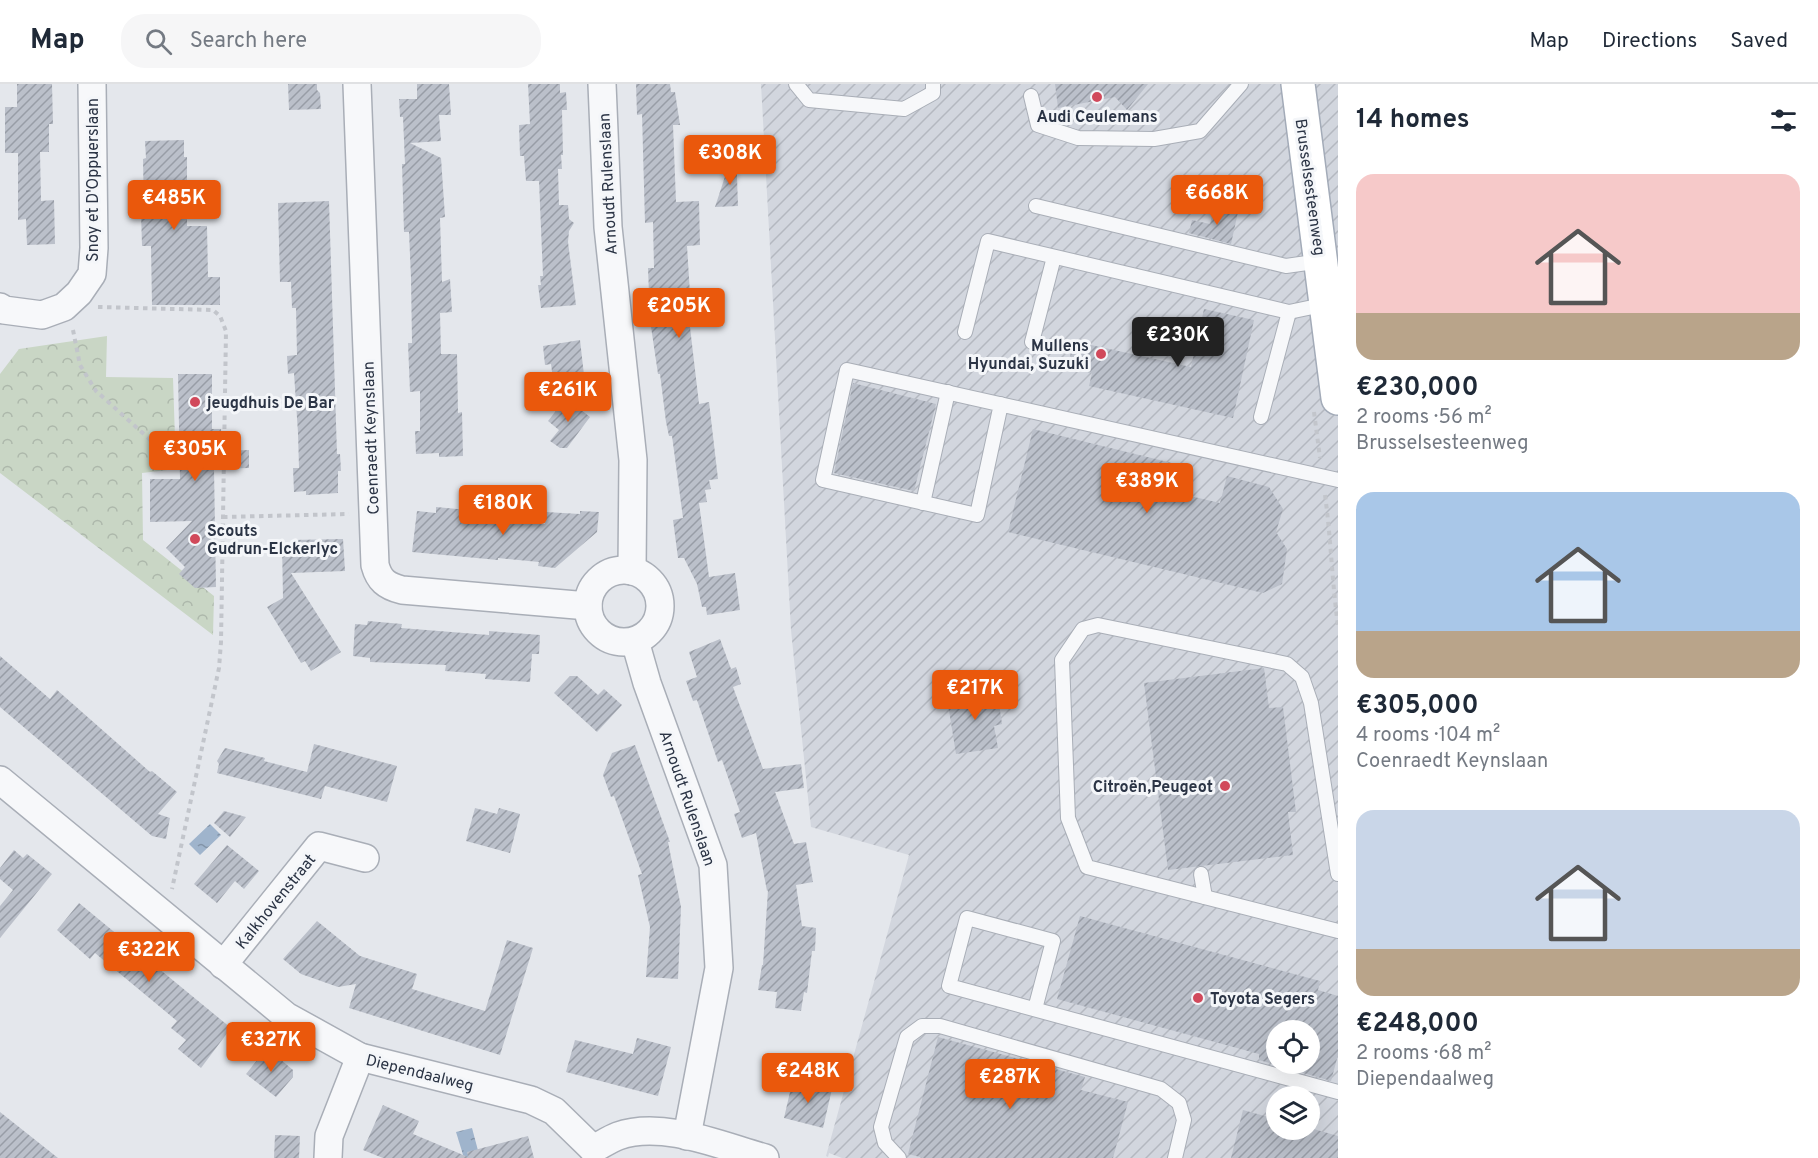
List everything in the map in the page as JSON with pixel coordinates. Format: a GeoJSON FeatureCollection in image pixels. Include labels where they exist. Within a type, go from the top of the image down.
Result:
{"type":"FeatureCollection","features":[{"type":"Feature","properties":{"kind":"main road","name":"Brusselsesteenweg"},"geometry":{"type":"LineString","coordinates":[[1298,84],[1338,398]]}},
{"type":"Feature","properties":{"kind":"street","name":"Snoy et D'Oppuerslaan"},"geometry":{"type":"LineString","coordinates":[[64,307],[92,274],[94,248],[92,84]]}},
{"type":"Feature","properties":{"kind":"street","name":"Coenraedt Keynslaan"},"geometry":{"type":"LineString","coordinates":[[357,84],[375,565],[378,577],[389,586],[402,590],[588,606]]}},
{"type":"Feature","properties":{"kind":"street","name":"Arnoudt Rulenslaan"},"geometry":{"type":"LineString","coordinates":[[602,84],[608,227],[633,460],[632,571]]}},
{"type":"Feature","properties":{"kind":"street"},"geometry":{"type":"LineString","coordinates":[[0,307],[4,310],[42,315],[64,307]]}},
{"type":"Feature","properties":{"kind":"street"},"geometry":{"type":"LineString","coordinates":[[632,571],[643,575],[658,593],[661,605],[659,617],[646,636],[624,643],[612,641],[594,627],[590,617],[588,606],[594,585],[611,572],[632,571]]}},
{"type":"Feature","properties":{"kind":"street","name":"Arnoudt Rulenslaan"},"geometry":{"type":"LineString","coordinates":[[635,641],[647,683],[713,865],[719,968],[687,1136]]}},
{"type":"Feature","properties":{"kind":"street","name":"Diependaalweg"},"geometry":{"type":"LineString","coordinates":[[0,780],[286,1016],[360,1057],[531,1100],[554,1111],[593,1153],[620,1136],[646,1131],[687,1136],[765,1158]]}},
{"type":"Feature","properties":{"kind":"street","name":"Kalkhovenstraat"},"geometry":{"type":"LineString","coordinates":[[223,965],[319,846],[365,858]]}},
{"type":"Feature","properties":{"kind":"street"},"geometry":{"type":"LineString","coordinates":[[328,1158],[328,1136],[360,1057]]}},
{"type":"Feature","properties":{"kind":"lane"},"geometry":{"type":"LineString","coordinates":[[796,84],[809,100],[904,109],[933,93],[933,84]]}},
{"type":"Feature","properties":{"kind":"lane"},"geometry":{"type":"LineString","coordinates":[[1031,96],[1038,125],[1078,138],[1154,138],[1200,131],[1241,84]]}},
{"type":"Feature","properties":{"kind":"lane"},"geometry":{"type":"LineString","coordinates":[[1036,206],[1286,266],[1321,261]]}},
{"type":"Feature","properties":{"kind":"lane"},"geometry":{"type":"LineString","coordinates":[[964,332],[988,242],[1289,312],[1327,304]]}},
{"type":"Feature","properties":{"kind":"lane"},"geometry":{"type":"LineString","coordinates":[[1032,342],[1054,257]]}},
{"type":"Feature","properties":{"kind":"lane"},"geometry":{"type":"LineString","coordinates":[[1261,417],[1289,312]]}},
{"type":"Feature","properties":{"kind":"lane"},"geometry":{"type":"LineString","coordinates":[[1001,404],[977,515],[823,480],[847,370],[948,392],[1338,480]]}},
{"type":"Feature","properties":{"kind":"lane"},"geometry":{"type":"LineString","coordinates":[[923,503],[948,392]]}},
{"type":"Feature","properties":{"kind":"lane"},"geometry":{"type":"LineString","coordinates":[[1338,874],[1311,703],[1302,677],[1287,663],[1098,625],[1083,629],[1062,660],[1068,818],[1088,867],[1338,932]]}},
{"type":"Feature","properties":{"kind":"lane"},"geometry":{"type":"LineString","coordinates":[[1201,874],[1204,897]]}},
{"type":"Feature","properties":{"kind":"lane"},"geometry":{"type":"LineString","coordinates":[[1035,1009],[1053,941],[968,918],[949,986],[1338,1092]]}},
{"type":"Feature","properties":{"kind":"lane"},"geometry":{"type":"LineString","coordinates":[[899,1158],[885,1143],[881,1127],[907,1037],[922,1026],[940,1026],[1161,1089],[1179,1103],[1184,1120],[1175,1158]]}},
{"type":"Feature","properties":{"kind":"path"},"geometry":{"type":"LineString","coordinates":[[167,916],[219,669],[224,517],[226,331],[220,316],[213,310],[64,307],[75,337],[80,365],[96,391],[147,437],[164,452],[224,451]]}},
{"type":"Feature","properties":{"kind":"path"},"geometry":{"type":"LineString","coordinates":[[224,517],[373,513]]}},
{"type":"Feature","properties":{"kind":"shaded area"},"geometry":{"type":"Polygon","coordinates":[[[761,84],[1338,84],[1338,1158],[842,1158],[829,1153],[828,1157],[826,1156],[909,855],[811,827],[791,630],[761,84]]]}},
{"type":"Feature","properties":{"kind":"green space"},"geometry":{"type":"Polygon","coordinates":[[[107,336],[106,377],[173,378],[176,469],[142,473],[143,540],[214,596],[213,635],[0,473],[0,374],[19,349],[107,336]]]}},
{"type":"Feature","properties":{"kind":"water"},"geometry":{"type":"Polygon","coordinates":[[[210,824],[221,835],[200,855],[189,844],[210,824]]]}},
{"type":"Feature","properties":{"kind":"water"},"geometry":{"type":"Polygon","coordinates":[[[472,1128],[480,1158],[464,1158],[456,1132],[472,1128]]]}},
{"type":"Feature","properties":{"kind":"building"},"geometry":{"type":"Polygon","coordinates":[[[17,84],[52,84],[53,124],[49,124],[49,152],[40,152],[41,201],[54,200],[55,244],[27,245],[26,219],[18,220],[18,153],[5,153],[5,107],[17,107],[17,84]]]}},
{"type":"Feature","properties":{"kind":"building"},"geometry":{"type":"Polygon","coordinates":[[[288,84],[317,84],[321,109],[289,110],[288,84]]]}},
{"type":"Feature","properties":{"kind":"building"},"geometry":{"type":"Polygon","coordinates":[[[417,84],[449,84],[451,115],[439,115],[441,141],[410,143],[441,158],[445,217],[440,218],[442,282],[450,279],[452,312],[440,313],[441,354],[457,354],[458,413],[462,412],[463,456],[439,457],[439,453],[416,454],[415,431],[420,431],[420,391],[410,392],[408,343],[412,343],[411,278],[409,232],[404,232],[402,164],[405,164],[403,117],[400,117],[399,99],[417,99],[417,84]]]}},
{"type":"Feature","properties":{"kind":"building"},"geometry":{"type":"Polygon","coordinates":[[[528,84],[560,84],[560,93],[566,92],[567,110],[562,110],[562,169],[558,169],[559,205],[568,205],[569,219],[574,223],[569,231],[568,242],[576,305],[541,308],[538,285],[541,285],[540,276],[543,276],[539,181],[526,181],[524,156],[520,156],[519,125],[530,124],[528,84]]]}},
{"type":"Feature","properties":{"kind":"building"},"geometry":{"type":"Polygon","coordinates":[[[636,84],[670,84],[671,92],[675,92],[680,125],[673,125],[676,202],[699,201],[700,245],[687,246],[691,310],[688,310],[699,404],[709,402],[718,479],[709,480],[711,489],[705,490],[707,502],[699,503],[709,577],[735,573],[740,610],[707,615],[706,607],[702,607],[697,584],[684,558],[678,558],[673,520],[683,518],[672,436],[669,436],[666,422],[650,320],[648,268],[654,268],[653,222],[645,223],[642,114],[637,115],[636,84]]]}},
{"type":"Feature","properties":{"kind":"building","name":"Audi Ceulemans"},"geometry":{"type":"Polygon","coordinates":[[[1055,84],[1148,84],[1127,110],[1115,97],[1058,108],[1055,84]]]}},
{"type":"Feature","properties":{"kind":"building"},"geometry":{"type":"Polygon","coordinates":[[[184,140],[184,157],[187,157],[187,226],[207,226],[208,277],[220,277],[220,305],[152,305],[151,246],[142,246],[141,212],[144,212],[145,141],[184,140]]]}},
{"type":"Feature","properties":{"kind":"building"},"geometry":{"type":"Polygon","coordinates":[[[734,149],[736,149],[738,206],[715,207],[734,149]]]}},
{"type":"Feature","properties":{"kind":"building"},"geometry":{"type":"Polygon","coordinates":[[[329,201],[337,454],[340,454],[341,471],[338,471],[338,493],[306,495],[306,491],[294,492],[293,468],[299,468],[298,433],[294,373],[288,374],[287,356],[297,355],[296,308],[292,308],[291,282],[280,282],[278,203],[329,201]]]}},
{"type":"Feature","properties":{"kind":"building"},"geometry":{"type":"Polygon","coordinates":[[[1214,207],[1238,212],[1231,244],[1189,233],[1192,220],[1210,224],[1214,207]]]}},
{"type":"Feature","properties":{"kind":"building","name":"Mullens Hyundai, Suzuki"},"geometry":{"type":"Polygon","coordinates":[[[1204,309],[1254,320],[1233,418],[1089,386],[1092,373],[1068,368],[1073,341],[1191,367],[1204,309]]]}},
{"type":"Feature","properties":{"kind":"building"},"geometry":{"type":"Polygon","coordinates":[[[580,340],[584,375],[553,379],[551,364],[545,365],[543,346],[580,340]]]}},
{"type":"Feature","properties":{"kind":"building"},"geometry":{"type":"Polygon","coordinates":[[[178,374],[212,374],[212,429],[221,429],[222,451],[249,450],[249,468],[214,469],[216,587],[195,588],[179,574],[185,567],[166,548],[192,521],[150,522],[150,479],[180,479],[178,374]]]}},
{"type":"Feature","properties":{"kind":"building"},"geometry":{"type":"Polygon","coordinates":[[[853,383],[936,404],[914,491],[834,473],[853,383]]]}},
{"type":"Feature","properties":{"kind":"building"},"geometry":{"type":"Polygon","coordinates":[[[566,398],[590,417],[567,448],[560,448],[550,441],[559,430],[548,421],[566,398]]]}},
{"type":"Feature","properties":{"kind":"building"},"geometry":{"type":"Polygon","coordinates":[[[1033,429],[1180,465],[1173,492],[1220,503],[1227,476],[1269,487],[1283,509],[1276,532],[1287,549],[1282,584],[1263,593],[1008,532],[1033,429]]]}},
{"type":"Feature","properties":{"kind":"building"},"geometry":{"type":"Polygon","coordinates":[[[436,507],[468,510],[468,520],[510,524],[510,520],[545,524],[546,512],[580,514],[580,511],[599,512],[597,532],[555,568],[538,566],[539,562],[412,552],[417,511],[436,513],[436,507]]]}},
{"type":"Feature","properties":{"kind":"building"},"geometry":{"type":"Polygon","coordinates":[[[343,539],[345,571],[291,573],[341,652],[311,671],[305,661],[301,663],[267,607],[283,598],[282,543],[292,543],[292,540],[343,539]]]}},
{"type":"Feature","properties":{"kind":"building"},"geometry":{"type":"Polygon","coordinates":[[[368,621],[402,624],[401,628],[489,635],[489,631],[540,635],[539,654],[532,654],[530,682],[485,679],[486,674],[445,671],[446,665],[370,662],[370,658],[353,656],[355,624],[367,625],[368,621]]]}},
{"type":"Feature","properties":{"kind":"building"},"geometry":{"type":"Polygon","coordinates":[[[720,639],[731,669],[736,667],[741,684],[733,687],[763,769],[801,764],[804,788],[775,792],[794,844],[806,842],[813,882],[796,885],[802,926],[816,928],[815,951],[812,951],[807,993],[804,992],[801,1011],[775,1008],[777,992],[758,990],[763,965],[768,890],[756,833],[742,838],[734,814],[740,812],[722,760],[718,762],[697,700],[693,701],[686,681],[697,677],[689,652],[720,639]]]}},
{"type":"Feature","properties":{"kind":"building"},"geometry":{"type":"Polygon","coordinates":[[[0,656],[50,699],[57,690],[150,772],[152,771],[177,792],[158,814],[170,818],[166,839],[152,836],[0,707],[0,656]]]}},
{"type":"Feature","properties":{"kind":"building","name":"Citroën,Peugeot"},"geometry":{"type":"Polygon","coordinates":[[[1264,668],[1269,708],[1283,707],[1296,812],[1288,812],[1293,855],[1168,870],[1144,683],[1264,668]]]}},
{"type":"Feature","properties":{"kind":"building"},"geometry":{"type":"Polygon","coordinates":[[[570,676],[577,676],[598,695],[604,689],[622,705],[597,732],[554,693],[570,676]]]}},
{"type":"Feature","properties":{"kind":"building"},"geometry":{"type":"Polygon","coordinates":[[[997,690],[1002,724],[994,726],[998,748],[956,754],[947,698],[997,690]]]}},
{"type":"Feature","properties":{"kind":"building"},"geometry":{"type":"Polygon","coordinates":[[[314,744],[397,766],[387,802],[325,786],[321,799],[217,773],[219,764],[217,761],[225,748],[307,772],[314,744]]]}},
{"type":"Feature","properties":{"kind":"building"},"geometry":{"type":"Polygon","coordinates":[[[635,745],[670,842],[668,842],[681,907],[678,979],[646,977],[650,927],[638,875],[642,874],[614,796],[611,797],[603,775],[612,753],[635,745]]]}},
{"type":"Feature","properties":{"kind":"building"},"geometry":{"type":"Polygon","coordinates":[[[475,808],[497,814],[499,808],[520,814],[510,853],[466,841],[475,808]]]}},
{"type":"Feature","properties":{"kind":"building"},"geometry":{"type":"Polygon","coordinates":[[[224,811],[246,817],[230,837],[214,823],[224,811]]]}},
{"type":"Feature","properties":{"kind":"building"},"geometry":{"type":"Polygon","coordinates":[[[227,845],[259,871],[244,889],[235,881],[217,903],[194,884],[227,845]]]}},
{"type":"Feature","properties":{"kind":"building"},"geometry":{"type":"Polygon","coordinates":[[[14,850],[23,858],[27,854],[52,874],[0,938],[0,906],[13,890],[0,879],[0,868],[14,850]]]}},
{"type":"Feature","properties":{"kind":"building"},"geometry":{"type":"Polygon","coordinates":[[[79,903],[231,1028],[201,1068],[178,1049],[186,1040],[171,1028],[177,1021],[95,953],[90,959],[57,930],[79,903]]]}},
{"type":"Feature","properties":{"kind":"building","name":"Toyota Segers"},"geometry":{"type":"Polygon","coordinates":[[[1080,916],[1320,981],[1318,990],[1338,996],[1338,1055],[1331,1081],[1307,1074],[1320,1074],[1320,1020],[1266,1020],[1266,1062],[1259,1060],[1259,1054],[1057,999],[1080,916]]]}},
{"type":"Feature","properties":{"kind":"building"},"geometry":{"type":"Polygon","coordinates":[[[317,921],[360,956],[417,974],[412,989],[485,1011],[507,940],[533,948],[500,1055],[349,1008],[356,984],[338,987],[301,974],[283,959],[317,921]]]}},
{"type":"Feature","properties":{"kind":"building"},"geometry":{"type":"Polygon","coordinates":[[[938,1037],[1085,1077],[1081,1090],[1128,1102],[1113,1158],[924,1158],[908,1154],[938,1037]]]}},
{"type":"Feature","properties":{"kind":"building"},"geometry":{"type":"Polygon","coordinates":[[[637,1038],[671,1047],[658,1096],[566,1072],[575,1040],[633,1054],[637,1038]]]}},
{"type":"Feature","properties":{"kind":"building"},"geometry":{"type":"Polygon","coordinates":[[[267,1048],[293,1070],[293,1077],[276,1097],[246,1074],[267,1048]]]}},
{"type":"Feature","properties":{"kind":"building"},"geometry":{"type":"Polygon","coordinates":[[[793,1079],[832,1089],[823,1128],[784,1118],[793,1079]]]}},
{"type":"Feature","properties":{"kind":"building"},"geometry":{"type":"Polygon","coordinates":[[[383,1105],[419,1121],[413,1134],[468,1157],[467,1152],[528,1136],[534,1158],[383,1158],[363,1150],[383,1105]]]}},
{"type":"Feature","properties":{"kind":"building"},"geometry":{"type":"Polygon","coordinates":[[[1243,1110],[1266,1116],[1266,1140],[1320,1140],[1320,1131],[1338,1136],[1338,1158],[1231,1158],[1243,1110]]]}},
{"type":"Feature","properties":{"kind":"building"},"geometry":{"type":"Polygon","coordinates":[[[0,1112],[58,1158],[0,1158],[0,1112]]]}},
{"type":"Feature","properties":{"kind":"building"},"geometry":{"type":"Polygon","coordinates":[[[275,1135],[300,1136],[299,1158],[274,1158],[275,1135]]]}},
{"type":"Feature","properties":{"kind":"place","name":"Audi Ceulemans"},"geometry":{"type":"Point","coordinates":[1097,97]}},
{"type":"Feature","properties":{"kind":"place","name":"Mullens Hyundai, Suzuki"},"geometry":{"type":"Point","coordinates":[1101,354]}},
{"type":"Feature","properties":{"kind":"place","name":"jeugdhuis De Bar"},"geometry":{"type":"Point","coordinates":[195,402]}},
{"type":"Feature","properties":{"kind":"place","name":"Scouts Gudrun-Elckerlyc"},"geometry":{"type":"Point","coordinates":[195,539]}},
{"type":"Feature","properties":{"kind":"place","name":"Citroën,Peugeot"},"geometry":{"type":"Point","coordinates":[1225,786]}},
{"type":"Feature","properties":{"kind":"place","name":"Toyota Segers"},"geometry":{"type":"Point","coordinates":[1198,998]}}]}
